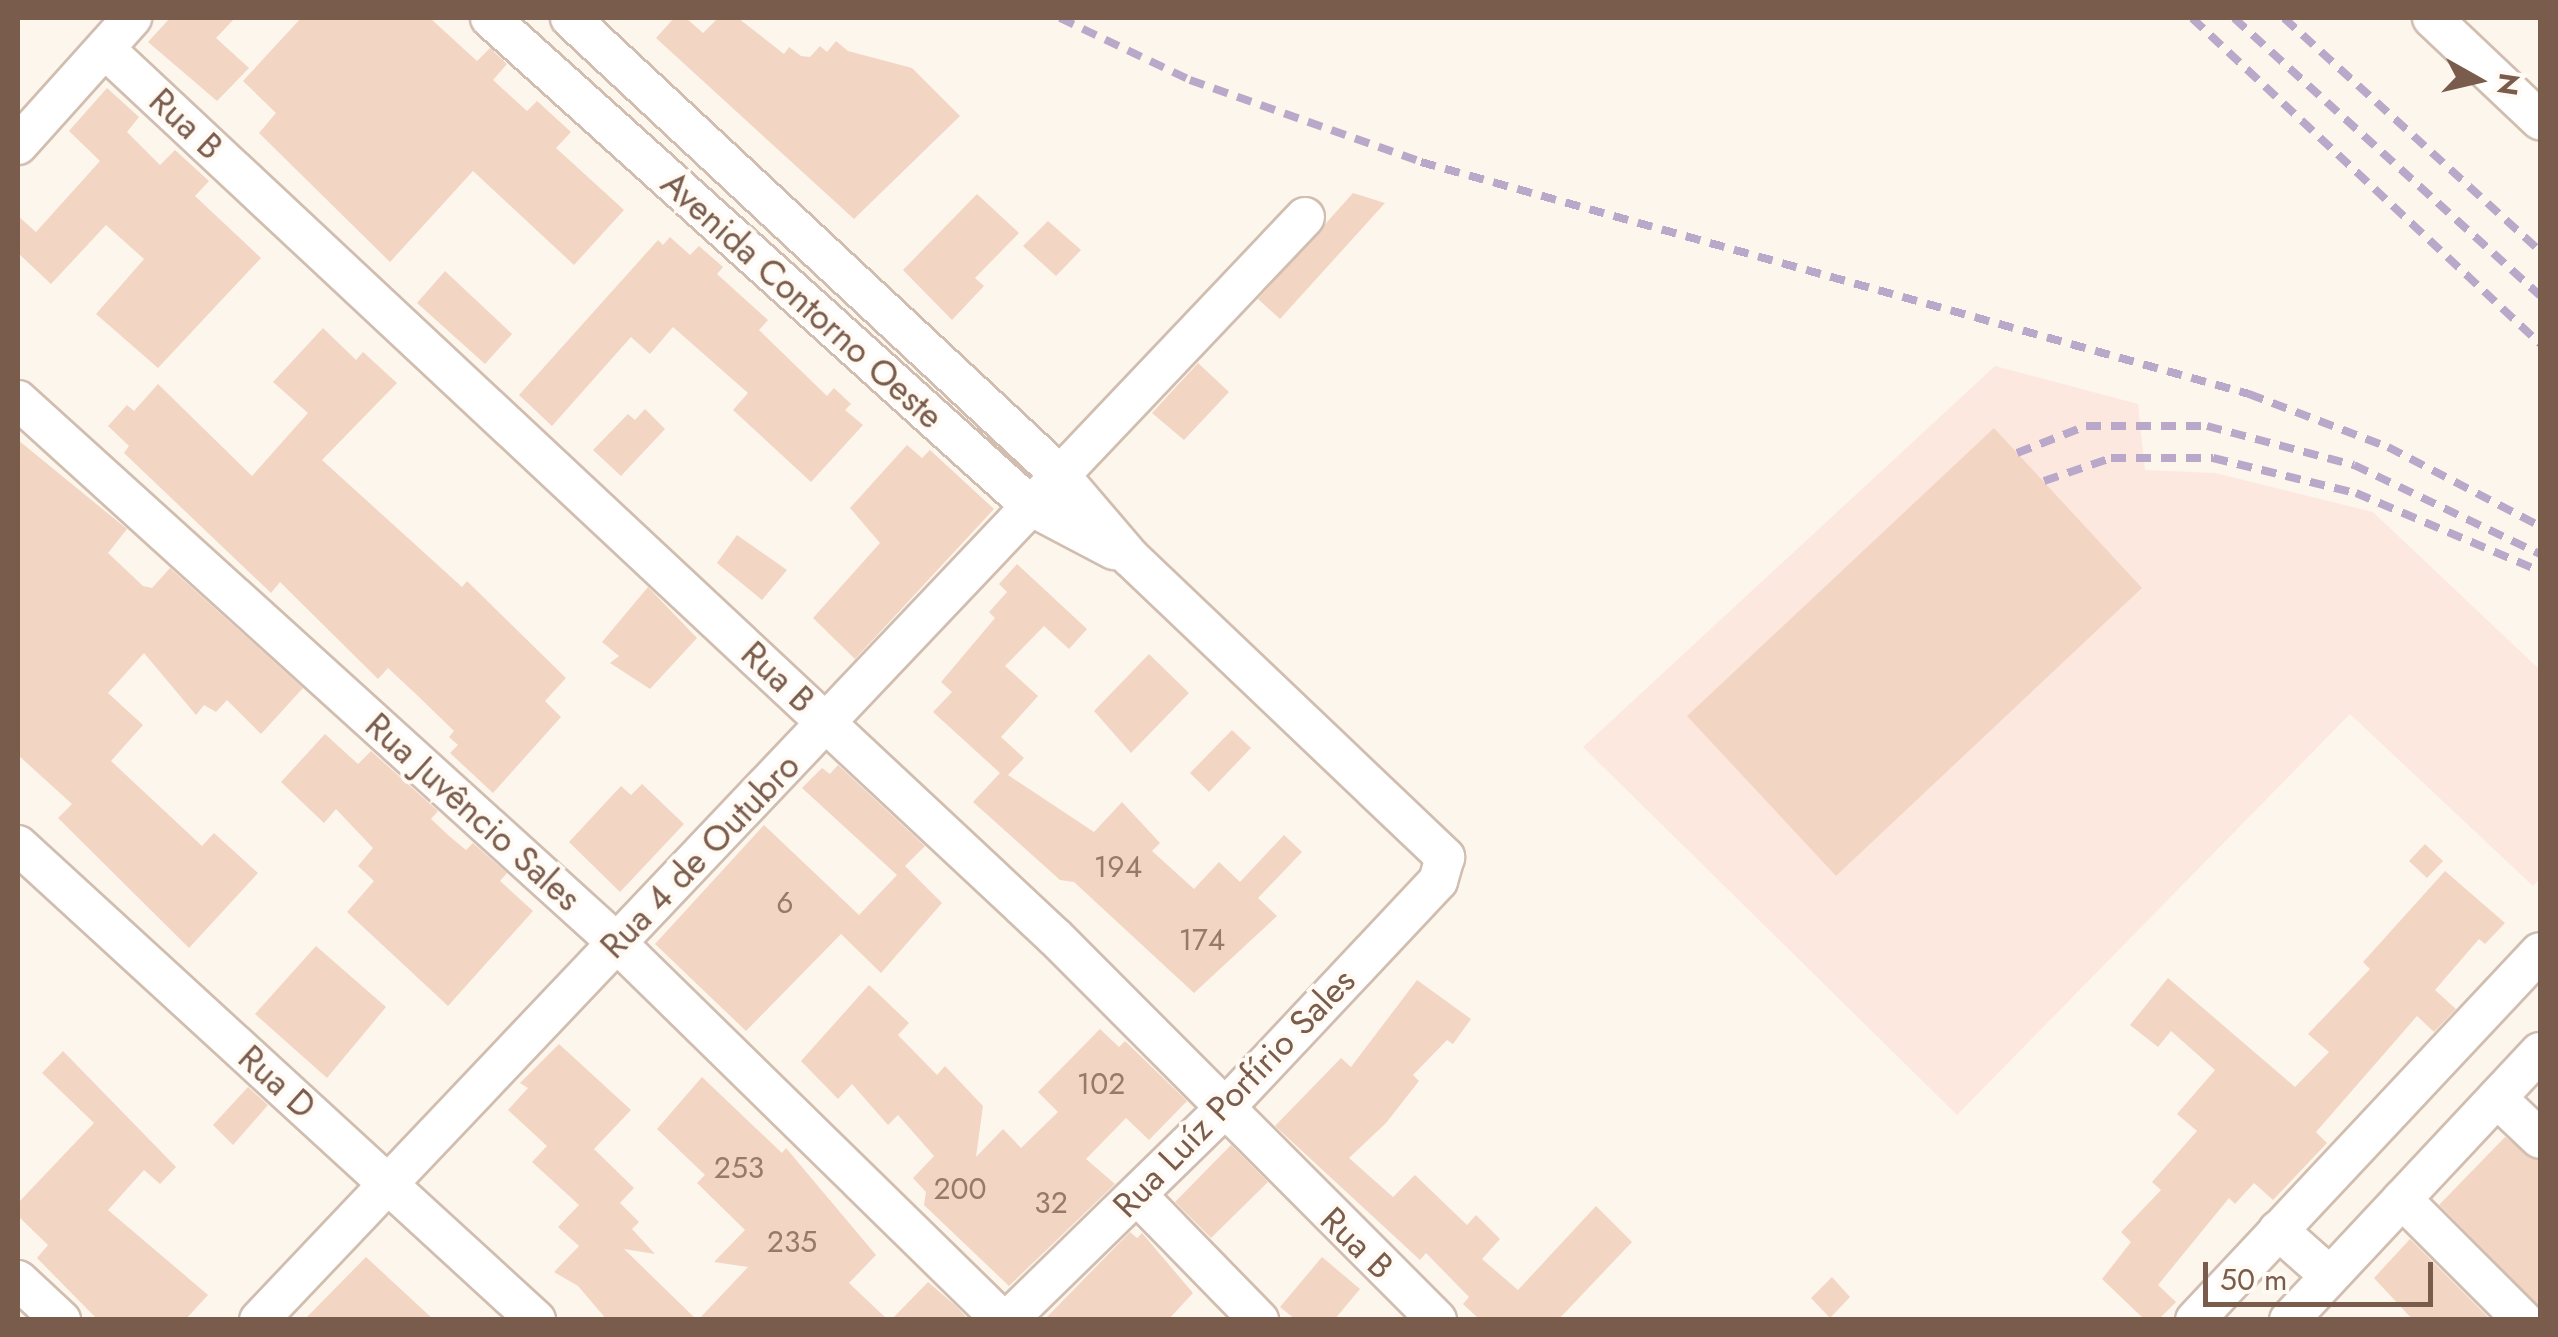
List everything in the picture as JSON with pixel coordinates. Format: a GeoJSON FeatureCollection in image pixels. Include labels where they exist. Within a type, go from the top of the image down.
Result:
{"type":"FeatureCollection","features":[{"type":"Feature","properties":{"kind":"street"},"geometry":{"type":"LineString","coordinates":[[18,145],[132,18]]}},
{"type":"Feature","properties":{"kind":"street","name":"Avenida Contorno Oeste"},"geometry":{"type":"LineString","coordinates":[[490,18],[1032,507],[1130,558]]}},
{"type":"Feature","properties":{"kind":"street","name":"Avenida Contorno Oeste"},"geometry":{"type":"LineString","coordinates":[[570,18],[1060,474],[1130,558],[1445,856]]}},
{"type":"Feature","properties":{"kind":"street"},"geometry":{"type":"LineString","coordinates":[[2432,18],[2540,120]]}},
{"type":"Feature","properties":{"kind":"street","name":"Rua B"},"geometry":{"type":"LineString","coordinates":[[106,48],[1055,936],[1222,1112],[1437,1320]]}},
{"type":"Feature","properties":{"kind":"street"},"geometry":{"type":"LineString","coordinates":[[688,196],[724,160]]}},
{"type":"Feature","properties":{"kind":"street","name":"Rua 4 de Outubro"},"geometry":{"type":"LineString","coordinates":[[258,1320],[1305,217]]}},
{"type":"Feature","properties":{"kind":"street","name":"Rua Juvêncio Sales"},"geometry":{"type":"LineString","coordinates":[[18,400],[617,943],[1005,1320]]}},
{"type":"Feature","properties":{"kind":"street","name":"Rua D"},"geometry":{"type":"LineString","coordinates":[[18,846],[536,1320]]}},
{"type":"Feature","properties":{"kind":"street","name":"Rua Luíz Porfírio Sales"},"geometry":{"type":"LineString","coordinates":[[1005,1320],[1222,1112],[1438,882],[1445,856]]}},
{"type":"Feature","properties":{"kind":"street"},"geometry":{"type":"LineString","coordinates":[[2195,1320],[2540,952]]}},
{"type":"Feature","properties":{"kind":"street"},"geometry":{"type":"LineString","coordinates":[[2278,1230],[2314,1304],[2402,1199],[2540,1052]]}},
{"type":"Feature","properties":{"kind":"street"},"geometry":{"type":"LineString","coordinates":[[2497,1098],[2540,1139]]}},
{"type":"Feature","properties":{"kind":"street"},"geometry":{"type":"LineString","coordinates":[[1137,1195],[1259,1320]]}},
{"type":"Feature","properties":{"kind":"street"},"geometry":{"type":"LineString","coordinates":[[2402,1199],[2523,1320]]}},
{"type":"Feature","properties":{"kind":"street"},"geometry":{"type":"LineString","coordinates":[[18,1280],[61,1320]]}},
{"type":"Feature","properties":{"kind":"shaded area"},"geometry":{"type":"Polygon","coordinates":[[[1995,366],[2138,404],[2145,470],[2215,473],[2373,512],[2540,670],[2540,878],[2533,886],[2350,714],[1957,1115],[1583,747],[1995,366]]]}},
{"type":"Feature","properties":{"kind":"building"},"geometry":{"type":"Polygon","coordinates":[[[170,18],[235,18],[216,38],[249,68],[217,101],[148,42],[170,18]]]}},
{"type":"Feature","properties":{"kind":"building"},"geometry":{"type":"Polygon","coordinates":[[[301,18],[430,18],[477,61],[490,48],[507,64],[493,80],[527,111],[537,101],[571,132],[556,148],[624,210],[574,265],[473,171],[390,262],[259,133],[276,113],[243,81],[301,18]]]}},
{"type":"Feature","properties":{"kind":"building"},"geometry":{"type":"Polygon","coordinates":[[[674,18],[686,18],[703,33],[718,18],[738,18],[784,54],[789,47],[810,57],[820,46],[827,52],[836,41],[848,51],[912,68],[960,116],[854,219],[656,38],[674,18]]]}},
{"type":"Feature","properties":{"kind":"building"},"geometry":{"type":"Polygon","coordinates":[[[107,88],[139,117],[127,132],[160,165],[175,150],[209,181],[195,196],[261,258],[158,368],[96,314],[144,259],[106,225],[51,284],[18,253],[18,216],[36,232],[100,161],[69,131],[107,88]]]}},
{"type":"Feature","properties":{"kind":"building"},"geometry":{"type":"Polygon","coordinates":[[[1353,193],[1385,203],[1280,319],[1258,299],[1353,193]]]}},
{"type":"Feature","properties":{"kind":"building"},"geometry":{"type":"Polygon","coordinates":[[[977,194],[1019,233],[975,278],[984,286],[952,320],[903,270],[977,194]]]}},
{"type":"Feature","properties":{"kind":"building"},"geometry":{"type":"Polygon","coordinates":[[[1048,221],[1081,250],[1056,276],[1023,246],[1048,221]]]}},
{"type":"Feature","properties":{"kind":"building"},"geometry":{"type":"Polygon","coordinates":[[[670,237],[690,255],[699,246],[723,267],[717,274],[768,320],[759,330],[827,396],[834,388],[851,404],[845,410],[863,425],[811,482],[733,410],[748,393],[673,327],[650,354],[631,337],[552,426],[519,395],[658,240],[663,245],[670,237]]]}},
{"type":"Feature","properties":{"kind":"building"},"geometry":{"type":"Polygon","coordinates":[[[445,271],[512,334],[485,364],[417,303],[445,271]]]}},
{"type":"Feature","properties":{"kind":"building"},"geometry":{"type":"Polygon","coordinates":[[[323,328],[356,360],[363,352],[397,383],[322,460],[462,587],[467,581],[566,678],[545,701],[561,717],[493,793],[450,753],[458,745],[449,737],[454,731],[419,697],[388,668],[378,679],[280,582],[271,593],[124,453],[129,446],[108,426],[127,405],[134,411],[158,384],[252,476],[308,413],[273,382],[323,328]]]}},
{"type":"Feature","properties":{"kind":"building"},"geometry":{"type":"Polygon","coordinates":[[[1198,363],[1229,392],[1184,440],[1152,413],[1198,363]]]}},
{"type":"Feature","properties":{"kind":"building"},"geometry":{"type":"Polygon","coordinates":[[[645,409],[665,429],[621,476],[593,450],[628,414],[635,420],[645,409]]]}},
{"type":"Feature","properties":{"kind":"building"},"geometry":{"type":"Polygon","coordinates":[[[1994,428],[2142,588],[1836,876],[1687,716],[1994,428]]]}},
{"type":"Feature","properties":{"kind":"building"},"geometry":{"type":"Polygon","coordinates":[[[18,440],[127,529],[108,553],[143,586],[152,588],[170,568],[303,688],[261,734],[227,700],[216,712],[204,705],[196,715],[144,653],[108,693],[143,725],[111,761],[202,846],[214,833],[258,873],[189,948],[58,818],[72,804],[18,755],[18,440]]]}},
{"type":"Feature","properties":{"kind":"building"},"geometry":{"type":"Polygon","coordinates":[[[907,445],[922,458],[930,450],[994,509],[855,659],[813,618],[880,543],[850,508],[907,445]]]}},
{"type":"Feature","properties":{"kind":"building"},"geometry":{"type":"Polygon","coordinates":[[[737,535],[787,570],[762,600],[717,563],[737,535]]]}},
{"type":"Feature","properties":{"kind":"building"},"geometry":{"type":"Polygon","coordinates":[[[1017,564],[1087,629],[1069,649],[1044,626],[1005,666],[1038,696],[1001,737],[1024,758],[1008,775],[1094,832],[1122,802],[1160,843],[1152,851],[1194,889],[1219,862],[1240,882],[1284,835],[1302,852],[1258,898],[1277,916],[1194,993],[1074,882],[1060,880],[973,802],[1000,773],[933,712],[952,692],[941,682],[995,618],[989,612],[1007,592],[999,584],[1017,564]]]}},
{"type":"Feature","properties":{"kind":"building"},"geometry":{"type":"Polygon","coordinates":[[[648,587],[697,638],[650,689],[610,663],[619,656],[602,642],[648,587]]]}},
{"type":"Feature","properties":{"kind":"building"},"geometry":{"type":"Polygon","coordinates":[[[1149,654],[1189,693],[1131,753],[1094,711],[1149,654]]]}},
{"type":"Feature","properties":{"kind":"building"},"geometry":{"type":"Polygon","coordinates":[[[1232,730],[1251,748],[1209,792],[1190,773],[1232,730]]]}},
{"type":"Feature","properties":{"kind":"building"},"geometry":{"type":"Polygon","coordinates":[[[325,734],[358,764],[371,751],[438,811],[431,819],[448,835],[466,850],[473,843],[507,873],[500,881],[533,911],[448,1006],[347,912],[374,881],[358,866],[373,848],[336,809],[324,823],[281,782],[325,734]]]}},
{"type":"Feature","properties":{"kind":"building"},"geometry":{"type":"Polygon","coordinates":[[[838,765],[925,846],[905,866],[942,903],[881,973],[841,934],[746,1031],[655,944],[764,825],[859,915],[897,875],[802,788],[822,768],[830,774],[838,765]]]}},
{"type":"Feature","properties":{"kind":"building"},"geometry":{"type":"Polygon","coordinates":[[[642,784],[684,824],[620,892],[569,842],[621,786],[631,795],[642,784]]]}},
{"type":"Feature","properties":{"kind":"building"},"geometry":{"type":"Polygon","coordinates":[[[2425,844],[2443,861],[2427,878],[2409,861],[2425,844]]]}},
{"type":"Feature","properties":{"kind":"building"},"geometry":{"type":"Polygon","coordinates":[[[2445,871],[2505,923],[2485,944],[2479,939],[2435,990],[2456,1009],[2434,1032],[2417,1016],[2316,1132],[2327,1143],[2273,1200],[2254,1183],[2235,1204],[2229,1198],[2158,1285],[2176,1302],[2158,1320],[2145,1320],[2102,1279],[2131,1242],[2121,1232],[2161,1190],[2152,1182],[2197,1131],[2177,1114],[2215,1070],[2171,1031],[2158,1047],[2130,1025],[2168,978],[2295,1087],[2329,1052],[2308,1034],[2370,969],[2363,962],[2445,871]]]}},
{"type":"Feature","properties":{"kind":"building"},"geometry":{"type":"Polygon","coordinates":[[[316,946],[386,1007],[327,1078],[255,1014],[316,946]]]}},
{"type":"Feature","properties":{"kind":"building"},"geometry":{"type":"Polygon","coordinates":[[[1417,980],[1471,1019],[1453,1044],[1447,1040],[1413,1075],[1419,1081],[1386,1123],[1349,1158],[1393,1197],[1415,1175],[1467,1225],[1476,1215],[1500,1239],[1482,1259],[1518,1290],[1596,1206],[1632,1242],[1558,1320],[1480,1320],[1463,1304],[1469,1297],[1426,1253],[1420,1260],[1275,1126],[1341,1058],[1351,1067],[1417,980]]]}},
{"type":"Feature","properties":{"kind":"building"},"geometry":{"type":"Polygon","coordinates":[[[869,985],[909,1023],[898,1035],[937,1075],[945,1066],[983,1106],[976,1157],[1003,1129],[1021,1148],[1058,1112],[1038,1092],[1100,1029],[1119,1047],[1125,1041],[1187,1101],[1149,1140],[1126,1118],[1086,1159],[1115,1184],[1009,1286],[924,1205],[926,1192],[913,1178],[934,1156],[898,1115],[888,1125],[852,1084],[838,1099],[801,1061],[869,985]]]}},
{"type":"Feature","properties":{"kind":"building"},"geometry":{"type":"Polygon","coordinates":[[[559,1044],[631,1110],[594,1149],[634,1188],[620,1203],[639,1222],[632,1229],[655,1254],[624,1249],[697,1320],[607,1320],[578,1286],[554,1272],[579,1246],[558,1227],[579,1205],[532,1162],[547,1146],[508,1110],[528,1088],[520,1083],[559,1044]]]}},
{"type":"Feature","properties":{"kind":"building"},"geometry":{"type":"Polygon","coordinates":[[[63,1051],[176,1167],[160,1184],[144,1170],[108,1210],[208,1295],[185,1320],[98,1320],[37,1258],[48,1245],[18,1216],[18,1203],[94,1123],[42,1073],[63,1051]]]}},
{"type":"Feature","properties":{"kind":"building"},"geometry":{"type":"Polygon","coordinates":[[[702,1077],[782,1153],[786,1148],[876,1255],[849,1283],[888,1320],[698,1320],[748,1267],[714,1262],[745,1230],[697,1183],[705,1175],[657,1129],[702,1077]]]}},
{"type":"Feature","properties":{"kind":"building"},"geometry":{"type":"Polygon","coordinates":[[[248,1087],[268,1105],[233,1145],[213,1125],[248,1087]]]}},
{"type":"Feature","properties":{"kind":"building"},"geometry":{"type":"Polygon","coordinates":[[[2505,1137],[2540,1161],[2540,1307],[2439,1205],[2505,1137]]]}},
{"type":"Feature","properties":{"kind":"building"},"geometry":{"type":"Polygon","coordinates":[[[1231,1145],[1268,1182],[1211,1238],[1175,1202],[1231,1145]]]}},
{"type":"Feature","properties":{"kind":"building"},"geometry":{"type":"Polygon","coordinates":[[[1130,1232],[1137,1238],[1142,1233],[1193,1293],[1168,1320],[1044,1320],[1130,1232]]]}},
{"type":"Feature","properties":{"kind":"building"},"geometry":{"type":"Polygon","coordinates":[[[2410,1239],[2491,1320],[2413,1320],[2374,1278],[2410,1239]]]}},
{"type":"Feature","properties":{"kind":"building"},"geometry":{"type":"Polygon","coordinates":[[[366,1257],[434,1320],[304,1320],[366,1257]]]}},
{"type":"Feature","properties":{"kind":"building"},"geometry":{"type":"Polygon","coordinates":[[[1322,1257],[1360,1289],[1334,1320],[1296,1320],[1280,1307],[1322,1257]]]}},
{"type":"Feature","properties":{"kind":"building"},"geometry":{"type":"Polygon","coordinates":[[[1832,1277],[1850,1297],[1830,1318],[1811,1298],[1832,1277]]]}},
{"type":"Feature","properties":{"kind":"building"},"geometry":{"type":"Polygon","coordinates":[[[928,1282],[956,1306],[969,1320],[891,1320],[928,1282]]]}},
{"type":"Feature","properties":{"kind":"railway"},"geometry":{"type":"LineString","coordinates":[[1060,18],[1190,80],[1421,162],[2249,394],[2388,447],[2540,526]]}},
{"type":"Feature","properties":{"kind":"railway"},"geometry":{"type":"LineString","coordinates":[[2192,18],[2540,344]]}},
{"type":"Feature","properties":{"kind":"railway"},"geometry":{"type":"LineString","coordinates":[[2234,18],[2540,295]]}},
{"type":"Feature","properties":{"kind":"railway"},"geometry":{"type":"LineString","coordinates":[[2284,18],[2540,251]]}},
{"type":"Feature","properties":{"kind":"railway"},"geometry":{"type":"LineString","coordinates":[[2017,453],[2086,426],[2207,426],[2354,465],[2540,554]]}},
{"type":"Feature","properties":{"kind":"railway"},"geometry":{"type":"LineString","coordinates":[[2044,481],[2111,458],[2213,458],[2356,493],[2540,571]]}}]}
